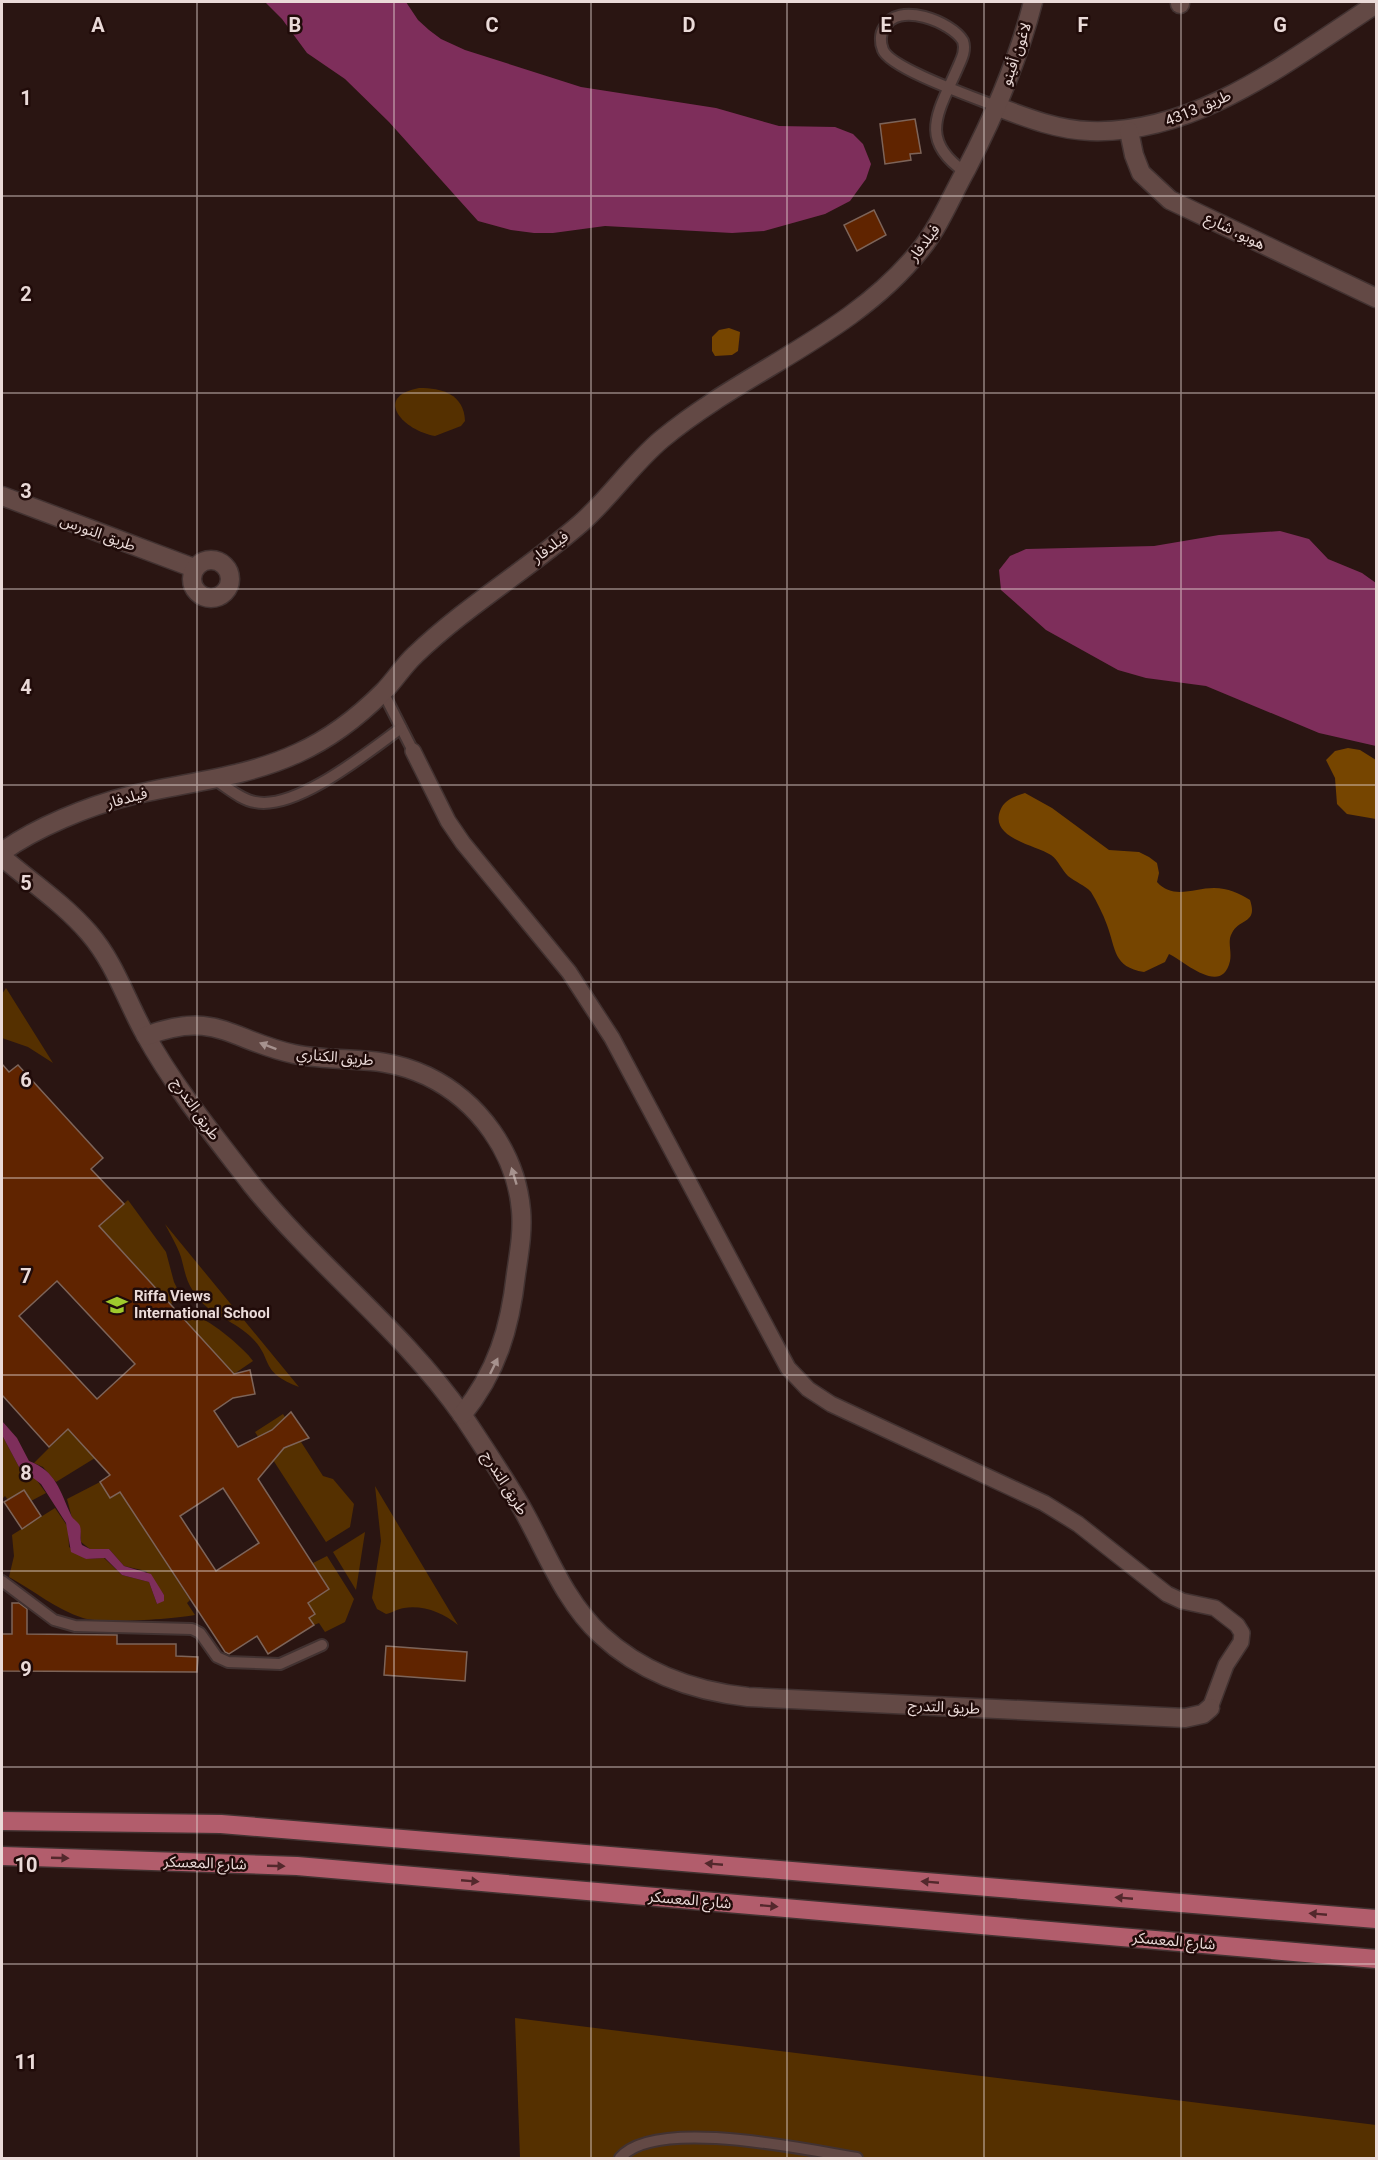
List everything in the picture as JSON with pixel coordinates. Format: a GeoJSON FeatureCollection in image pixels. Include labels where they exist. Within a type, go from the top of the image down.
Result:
{"type":"FeatureCollection","features":[{"type":"Feature","properties":{"kind":"main road"},"geometry":{"type":"LineString","coordinates":[[2,1821],[221,1824],[1377,1919]]}},
{"type":"Feature","properties":{"kind":"main road","name":"شارع المعسكر"},"geometry":{"type":"LineString","coordinates":[[2,1856],[297,1866],[1377,1959]]}},
{"type":"Feature","properties":{"kind":"street","name":"لاغون أفينو"},"geometry":{"type":"LineString","coordinates":[[998,107],[1024,36],[1033,2]]}},
{"type":"Feature","properties":{"kind":"street","name":"طريق 4313"},"geometry":{"type":"LineString","coordinates":[[998,107],[1037,122],[1088,132],[1129,131],[1173,120],[1244,88],[1377,4]]}},
{"type":"Feature","properties":{"kind":"street","name":"فيلدفار"},"geometry":{"type":"LineString","coordinates":[[2,852],[21,838],[82,811],[127,796],[244,773],[298,753],[336,731],[383,692],[413,657],[452,622],[587,517],[659,441],[720,396],[755,378],[816,339],[879,293],[903,270],[938,225],[998,107]]}},
{"type":"Feature","properties":{"kind":"street","name":"هوبو، شارع"},"geometry":{"type":"LineString","coordinates":[[1129,131],[1134,155],[1141,172],[1170,200],[1377,298]]}},
{"type":"Feature","properties":{"kind":"street","name":"طريق النورس"},"geometry":{"type":"LineString","coordinates":[[2,496],[194,568]]}},
{"type":"Feature","properties":{"kind":"street"},"geometry":{"type":"LineString","coordinates":[[413,751],[448,821],[463,843],[568,972],[612,1038],[788,1368],[808,1389],[831,1404],[1044,1503],[1078,1524],[1167,1594],[1182,1601],[1210,1606],[1237,1625],[1242,1633],[1241,1642],[1226,1665],[1210,1708]]}},
{"type":"Feature","properties":{"kind":"street","name":"طريق التدرج"},"geometry":{"type":"LineString","coordinates":[[2,857],[54,898],[89,934],[113,968],[146,1036],[217,1139],[286,1226],[412,1353],[462,1415],[516,1498],[561,1583],[584,1617],[618,1650],[638,1663],[681,1683],[725,1695],[1185,1718],[1203,1714],[1210,1708]]}},
{"type":"Feature","properties":{"kind":"street","name":"طريق الكناري"},"geometry":{"type":"LineString","coordinates":[[146,1036],[175,1027],[205,1025],[238,1033],[292,1054],[391,1063],[419,1072],[446,1086],[462,1098],[489,1126],[509,1160],[516,1178],[521,1229],[513,1306],[501,1350],[483,1387],[462,1415]]}},
{"type":"Feature","properties":{"kind":"lane"},"geometry":{"type":"LineString","coordinates":[[965,172],[944,156],[935,134],[936,119],[949,87],[964,51],[960,36],[913,13],[891,18],[882,30],[884,53],[888,58],[949,87],[998,107]]}},
{"type":"Feature","properties":{"kind":"lane"},"geometry":{"type":"LineString","coordinates":[[383,692],[413,751]]}},
{"type":"Feature","properties":{"kind":"lane"},"geometry":{"type":"LineString","coordinates":[[215,780],[252,802],[270,802],[290,797],[342,770],[401,728]]}},
{"type":"Feature","properties":{"kind":"lane"},"geometry":{"type":"LineString","coordinates":[[2,1581],[60,1623],[75,1626],[192,1629],[200,1634],[217,1657],[228,1662],[280,1664],[322,1645]]}},
{"type":"Feature","properties":{"kind":"lane"},"geometry":{"type":"LineString","coordinates":[[620,2158],[637,2146],[662,2139],[694,2138],[740,2139],[857,2158]]}},
{"type":"Feature","properties":{"kind":"shaded area"},"geometry":{"type":"Polygon","coordinates":[[[265,2],[406,2],[418,20],[429,30],[441,39],[465,50],[581,87],[716,108],[779,126],[835,127],[853,134],[863,144],[871,164],[866,179],[850,201],[825,214],[764,231],[732,233],[605,226],[553,233],[511,230],[478,221],[389,122],[345,79],[307,53],[282,19],[265,2]]]}},
{"type":"Feature","properties":{"kind":"shaded area"},"geometry":{"type":"Polygon","coordinates":[[[729,328],[740,332],[738,351],[732,355],[715,356],[712,351],[712,337],[719,330],[729,328]]]}},
{"type":"Feature","properties":{"kind":"shaded area"},"geometry":{"type":"Polygon","coordinates":[[[419,388],[443,391],[456,399],[464,412],[465,421],[461,426],[435,436],[423,433],[404,421],[395,406],[397,399],[405,392],[419,388]]]}},
{"type":"Feature","properties":{"kind":"shaded area"},"geometry":{"type":"Polygon","coordinates":[[[1280,531],[1309,539],[1328,559],[1362,573],[1376,583],[1376,746],[1319,733],[1206,686],[1146,678],[1118,670],[1046,630],[1001,590],[999,570],[1010,556],[1026,549],[1154,546],[1219,535],[1280,531]]]}},
{"type":"Feature","properties":{"kind":"shaded area"},"geometry":{"type":"Polygon","coordinates":[[[1348,748],[1360,750],[1376,760],[1376,819],[1347,814],[1337,804],[1335,778],[1326,760],[1335,751],[1348,748]]]}},
{"type":"Feature","properties":{"kind":"shaded area"},"geometry":{"type":"Polygon","coordinates":[[[1025,793],[1052,808],[1109,850],[1139,852],[1149,857],[1157,863],[1159,873],[1157,882],[1170,891],[1224,889],[1250,900],[1252,913],[1250,917],[1235,928],[1231,936],[1230,961],[1226,971],[1219,976],[1202,974],[1169,954],[1165,962],[1144,972],[1126,966],[1117,956],[1104,917],[1091,892],[1068,876],[1051,855],[1016,839],[1002,828],[999,820],[1002,807],[1010,799],[1025,793]]]}},
{"type":"Feature","properties":{"kind":"shaded area"},"geometry":{"type":"Polygon","coordinates":[[[6,988],[53,1063],[28,1047],[2,1038],[2,994],[6,988]]]}},
{"type":"Feature","properties":{"kind":"shaded area"},"geometry":{"type":"Polygon","coordinates":[[[128,1200],[166,1252],[174,1282],[181,1296],[171,1304],[99,1226],[128,1200]]]}},
{"type":"Feature","properties":{"kind":"shaded area"},"geometry":{"type":"Polygon","coordinates":[[[165,1224],[299,1387],[277,1376],[258,1344],[250,1336],[198,1299],[165,1224]]]}},
{"type":"Feature","properties":{"kind":"shaded area"},"geometry":{"type":"Polygon","coordinates":[[[190,1315],[214,1326],[233,1340],[253,1361],[234,1374],[184,1320],[190,1315]]]}},
{"type":"Feature","properties":{"kind":"shaded area"},"geometry":{"type":"Polygon","coordinates":[[[283,1414],[323,1476],[333,1479],[354,1504],[350,1527],[326,1542],[255,1432],[283,1414]]]}},
{"type":"Feature","properties":{"kind":"shaded area"},"geometry":{"type":"Polygon","coordinates":[[[2,1421],[17,1438],[29,1461],[45,1470],[56,1483],[72,1517],[80,1526],[82,1545],[90,1549],[109,1549],[124,1566],[151,1574],[164,1595],[164,1601],[157,1604],[149,1582],[122,1575],[105,1558],[86,1559],[71,1552],[66,1523],[41,1484],[19,1467],[2,1435],[2,1421]]]}},
{"type":"Feature","properties":{"kind":"shaded area"},"geometry":{"type":"Polygon","coordinates":[[[68,1429],[95,1458],[56,1482],[43,1467],[34,1463],[68,1429]]]}},
{"type":"Feature","properties":{"kind":"shaded area"},"geometry":{"type":"Polygon","coordinates":[[[2,1435],[19,1467],[35,1478],[46,1493],[31,1501],[24,1490],[8,1500],[5,1496],[2,1499],[2,1435]]]}},
{"type":"Feature","properties":{"kind":"shaded area"},"geometry":{"type":"Polygon","coordinates":[[[100,1482],[110,1498],[120,1492],[190,1600],[187,1603],[195,1615],[121,1621],[92,1620],[54,1605],[9,1577],[14,1556],[12,1535],[55,1508],[68,1527],[69,1547],[86,1559],[104,1558],[122,1575],[149,1582],[157,1604],[164,1595],[146,1571],[124,1566],[109,1549],[90,1549],[81,1542],[80,1528],[72,1518],[67,1499],[100,1482]]]}},
{"type":"Feature","properties":{"kind":"shaded area"},"geometry":{"type":"Polygon","coordinates":[[[375,1486],[458,1625],[426,1609],[411,1607],[386,1614],[377,1609],[372,1598],[381,1541],[375,1486]]]}},
{"type":"Feature","properties":{"kind":"shaded area"},"geometry":{"type":"Polygon","coordinates":[[[365,1532],[356,1590],[333,1552],[365,1532]]]}},
{"type":"Feature","properties":{"kind":"shaded area"},"geometry":{"type":"Polygon","coordinates":[[[327,1556],[354,1599],[345,1622],[325,1632],[319,1623],[314,1625],[309,1618],[308,1603],[329,1589],[313,1563],[327,1556]]]}},
{"type":"Feature","properties":{"kind":"shaded area"},"geometry":{"type":"Polygon","coordinates":[[[515,2018],[1376,2125],[1376,2158],[520,2158],[515,2018]]]}},
{"type":"Feature","properties":{"kind":"building"},"geometry":{"type":"Polygon","coordinates":[[[915,119],[921,153],[910,154],[911,160],[885,164],[880,124],[915,119]]]}},
{"type":"Feature","properties":{"kind":"building"},"geometry":{"type":"Polygon","coordinates":[[[874,210],[886,235],[857,251],[844,225],[874,210]]]}},
{"type":"Feature","properties":{"kind":"building"},"geometry":{"type":"Polygon","coordinates":[[[2,1064],[9,1072],[18,1065],[103,1158],[91,1169],[124,1204],[99,1226],[234,1374],[250,1370],[255,1394],[233,1398],[214,1411],[238,1447],[272,1430],[291,1412],[309,1438],[284,1448],[258,1479],[329,1589],[308,1603],[315,1614],[309,1618],[314,1625],[268,1654],[257,1636],[229,1654],[225,1652],[120,1492],[110,1498],[100,1482],[110,1475],[68,1429],[49,1447],[2,1395],[2,1064]],[[57,1281],[19,1316],[97,1399],[135,1364],[57,1281]],[[223,1488],[180,1516],[216,1571],[259,1543],[223,1488]]]}},
{"type":"Feature","properties":{"kind":"building"},"geometry":{"type":"Polygon","coordinates":[[[24,1490],[41,1516],[22,1529],[4,1502],[24,1490]]]}},
{"type":"Feature","properties":{"kind":"building"},"geometry":{"type":"Polygon","coordinates":[[[12,1603],[19,1603],[27,1609],[27,1634],[117,1635],[117,1644],[176,1644],[176,1656],[198,1657],[197,1672],[2,1671],[2,1634],[12,1634],[12,1603]]]}},
{"type":"Feature","properties":{"kind":"building"},"geometry":{"type":"Polygon","coordinates":[[[386,1646],[467,1652],[465,1681],[384,1675],[386,1646]]]}},
{"type":"Feature","properties":{"kind":"place","name":"Riffa Views International School"},"geometry":{"type":"Point","coordinates":[117,1305]}}]}
